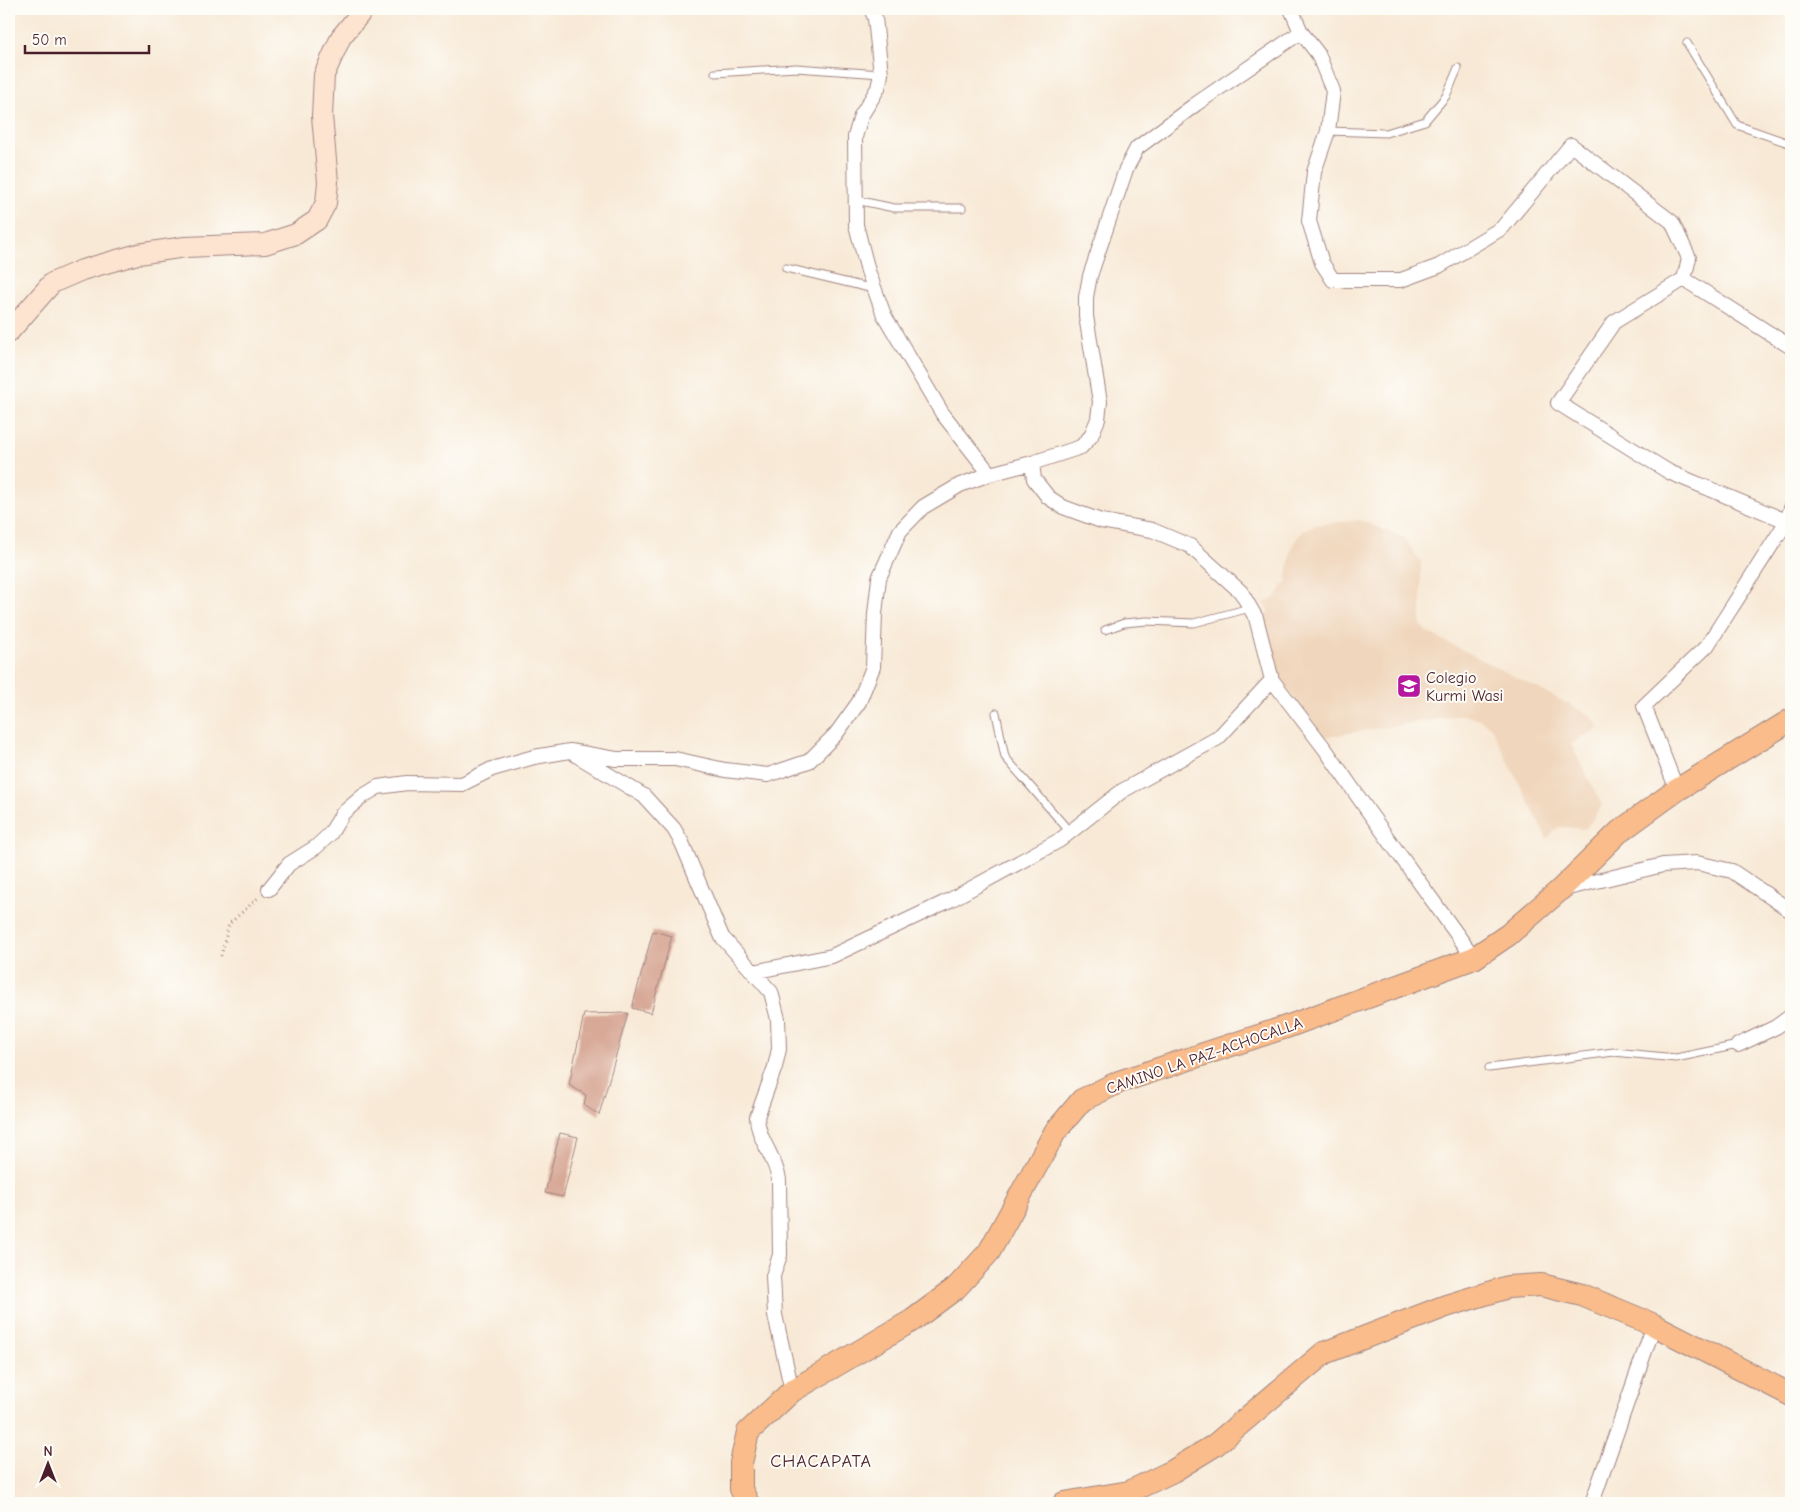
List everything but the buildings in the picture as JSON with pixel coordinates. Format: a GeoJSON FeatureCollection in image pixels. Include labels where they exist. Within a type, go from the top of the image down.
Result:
{"type":"FeatureCollection","features":[{"type":"Feature","properties":{"kind":"main road"},"geometry":{"type":"LineString","coordinates":[[9,332],[52,283],[82,270],[148,252],[185,247],[265,244],[296,234],[317,220],[326,203],[328,182],[322,116],[324,75],[341,37],[364,9]]}},
{"type":"Feature","properties":{"kind":"main road","name":"CAMINO LA PAZ-ACHOCALLA"},"geometry":{"type":"LineString","coordinates":[[748,1503],[741,1489],[741,1463],[748,1432],[792,1390],[913,1320],[956,1288],[989,1252],[1055,1132],[1082,1100],[1119,1082],[1288,1026],[1474,958],[1508,935],[1560,890],[1619,832],[1677,790],[1791,720]]}},
{"type":"Feature","properties":{"kind":"main road"},"geometry":{"type":"LineString","coordinates":[[1064,1503],[1129,1492],[1173,1471],[1215,1445],[1324,1353],[1446,1306],[1508,1287],[1540,1285],[1582,1295],[1654,1325],[1791,1394]]}},
{"type":"Feature","properties":{"kind":"street"},"geometry":{"type":"LineString","coordinates":[[871,9],[875,18],[881,74],[878,88],[861,116],[855,137],[856,225],[868,271],[884,315],[942,413],[990,474]]}},
{"type":"Feature","properties":{"kind":"street"},"geometry":{"type":"LineString","coordinates":[[1291,9],[1301,32],[1318,54],[1333,92],[1328,131],[1314,172],[1309,221],[1322,262],[1333,280],[1401,280],[1439,266],[1502,228],[1571,145],[1672,222],[1689,258],[1684,279],[1614,322],[1558,402],[1669,472],[1790,517],[1707,646],[1644,706],[1677,790]]}},
{"type":"Feature","properties":{"kind":"street"},"geometry":{"type":"LineString","coordinates":[[269,889],[289,864],[316,847],[330,834],[343,813],[378,786],[406,783],[462,784],[492,769],[534,757],[570,751],[616,759],[676,759],[725,770],[768,775],[810,762],[836,734],[859,702],[873,667],[875,614],[879,578],[900,531],[923,507],[960,485],[1081,446],[1091,436],[1098,419],[1100,402],[1086,316],[1086,298],[1090,276],[1126,169],[1137,148],[1196,104],[1301,32]]}},
{"type":"Feature","properties":{"kind":"street"},"geometry":{"type":"LineString","coordinates":[[1684,279],[1791,347]]}},
{"type":"Feature","properties":{"kind":"street"},"geometry":{"type":"LineString","coordinates":[[1032,463],[1034,479],[1048,497],[1062,507],[1102,520],[1152,530],[1190,546],[1241,592],[1256,618],[1272,680],[1325,749],[1373,819],[1474,958]]}},
{"type":"Feature","properties":{"kind":"street"},"geometry":{"type":"LineString","coordinates":[[753,972],[832,956],[950,900],[1060,840],[1122,791],[1218,738],[1272,680]]}},
{"type":"Feature","properties":{"kind":"street"},"geometry":{"type":"LineString","coordinates":[[570,751],[644,796],[674,829],[682,843],[722,937],[771,992],[778,1019],[779,1049],[775,1067],[757,1117],[758,1130],[774,1162],[779,1180],[780,1256],[773,1276],[776,1315],[792,1390]]}},
{"type":"Feature","properties":{"kind":"street"},"geometry":{"type":"LineString","coordinates":[[1560,890],[1663,865],[1697,863],[1732,871],[1791,911]]}},
{"type":"Feature","properties":{"kind":"street"},"geometry":{"type":"LineString","coordinates":[[1738,1045],[1776,1028],[1791,1016]]}},
{"type":"Feature","properties":{"kind":"street"},"geometry":{"type":"LineString","coordinates":[[1592,1503],[1654,1325]]}},
{"type":"Feature","properties":{"kind":"lane"},"geometry":{"type":"LineString","coordinates":[[1688,42],[1737,125],[1791,144]]}},
{"type":"Feature","properties":{"kind":"lane"},"geometry":{"type":"LineString","coordinates":[[715,73],[796,68],[881,74]]}},
{"type":"Feature","properties":{"kind":"lane"},"geometry":{"type":"LineString","coordinates":[[1328,131],[1386,133],[1425,121],[1446,96],[1458,68]]}},
{"type":"Feature","properties":{"kind":"lane"},"geometry":{"type":"LineString","coordinates":[[856,200],[894,208],[962,208]]}},
{"type":"Feature","properties":{"kind":"lane"},"geometry":{"type":"LineString","coordinates":[[786,268],[874,289]]}},
{"type":"Feature","properties":{"kind":"lane"},"geometry":{"type":"LineString","coordinates":[[1106,630],[1124,623],[1147,621],[1194,623],[1246,609],[1253,612]]}},
{"type":"Feature","properties":{"kind":"lane"},"geometry":{"type":"LineString","coordinates":[[996,712],[1005,757],[1070,832]]}},
{"type":"Feature","properties":{"kind":"lane"},"geometry":{"type":"LineString","coordinates":[[1489,1068],[1614,1052],[1676,1058],[1738,1045]]}},
{"type":"Feature","properties":{"kind":"path"},"geometry":{"type":"LineString","coordinates":[[220,956],[229,924],[269,889]]}},
{"type":"Feature","properties":{"kind":"shaded area","name":"Colegio Kurmi Wasi"},"geometry":{"type":"Polygon","coordinates":[[[1360,520],[1403,537],[1421,562],[1421,625],[1427,632],[1592,716],[1599,728],[1571,744],[1602,805],[1586,829],[1559,827],[1547,839],[1491,727],[1479,719],[1463,715],[1324,737],[1279,678],[1263,619],[1269,611],[1264,603],[1274,598],[1286,582],[1291,551],[1296,540],[1303,530],[1315,525],[1360,520]]]}},
{"type":"Feature","properties":{"kind":"place","name":"Colegio Kurmi Wasi"},"geometry":{"type":"Point","coordinates":[1409,686]}},
{"type":"Feature","properties":{"kind":"district","name":"CHACAPATA"},"geometry":{"type":"Point","coordinates":[821,1461]}}]}
